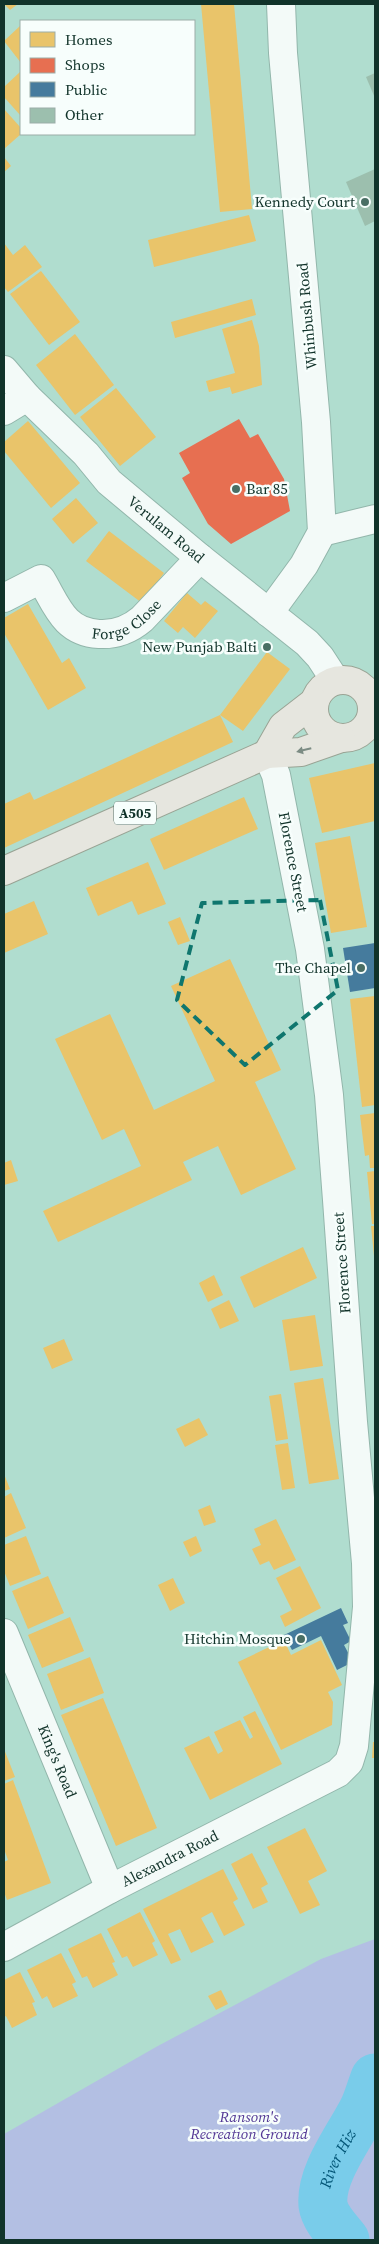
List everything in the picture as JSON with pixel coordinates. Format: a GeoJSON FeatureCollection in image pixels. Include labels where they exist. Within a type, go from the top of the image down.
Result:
{"type":"FeatureCollection","features":[{"type":"Feature","properties":{"kind":"main road"},"geometry":{"type":"LineString","coordinates":[[267,754],[283,726],[314,702],[324,686],[335,680],[347,679],[357,682],[373,698],[373,709],[366,729],[358,735],[328,734],[320,727],[314,714],[314,702]]}},
{"type":"Feature","properties":{"kind":"main road","name":"A505"},"geometry":{"type":"LineString","coordinates":[[4,872],[267,754],[301,752],[358,735]]}},
{"type":"Feature","properties":{"kind":"street","name":"Whinbush Road"},"geometry":{"type":"LineString","coordinates":[[281,4],[283,53],[316,422],[322,532]]}},
{"type":"Feature","properties":{"kind":"street","name":"Verulam Road"},"geometry":{"type":"LineString","coordinates":[[4,370],[27,397],[86,454],[109,482],[200,558],[307,643],[320,657],[335,680]]}},
{"type":"Feature","properties":{"kind":"street"},"geometry":{"type":"LineString","coordinates":[[4,411],[27,397]]}},
{"type":"Feature","properties":{"kind":"street"},"geometry":{"type":"LineString","coordinates":[[269,612],[304,565],[322,532],[375,519]]}},
{"type":"Feature","properties":{"kind":"street","name":"Forge Close"},"geometry":{"type":"LineString","coordinates":[[4,598],[41,579],[62,615],[77,630],[88,634],[118,633],[131,628],[142,620],[200,558]]}},
{"type":"Feature","properties":{"kind":"street","name":"Florence Street"},"geometry":{"type":"LineString","coordinates":[[267,754],[276,775],[310,949],[329,1095],[353,1422],[366,1563],[367,1607],[354,1746],[349,1762],[338,1773]]}},
{"type":"Feature","properties":{"kind":"street","name":"King's Road"},"geometry":{"type":"LineString","coordinates":[[4,1633],[110,1889]]}},
{"type":"Feature","properties":{"kind":"street","name":"Alexandra Road"},"geometry":{"type":"LineString","coordinates":[[4,1947],[54,1922],[110,1889],[338,1773]]}},
{"type":"Feature","properties":{"kind":"highlighted area"},"geometry":{"type":"Polygon","coordinates":[[[320,900],[338,990],[245,1065],[177,1000],[202,903],[320,900]]]}},
{"type":"Feature","properties":{"kind":"green space","name":"Ransom's Recreation Ground"},"geometry":{"type":"Polygon","coordinates":[[[375,1939],[375,2058],[362,2100],[375,2104],[375,2240],[4,2240],[4,2134],[156,2047],[321,1959],[375,1939]]]}},
{"type":"Feature","properties":{"kind":"building: Homes"},"geometry":{"type":"Polygon","coordinates":[[[4,4],[18,4],[10,10],[4,4]]]}},
{"type":"Feature","properties":{"kind":"building: Homes"},"geometry":{"type":"Polygon","coordinates":[[[201,4],[234,4],[252,209],[220,212],[201,4]]]}},
{"type":"Feature","properties":{"kind":"building: Homes"},"geometry":{"type":"Polygon","coordinates":[[[20,26],[20,62],[4,41],[20,26]]]}},
{"type":"Feature","properties":{"kind":"building: Homes"},"geometry":{"type":"Polygon","coordinates":[[[20,72],[20,115],[4,97],[4,87],[20,72]]]}},
{"type":"Feature","properties":{"kind":"building: Homes"},"geometry":{"type":"Polygon","coordinates":[[[4,109],[20,127],[20,135],[4,149],[4,109]]]}},
{"type":"Feature","properties":{"kind":"building: Homes"},"geometry":{"type":"Polygon","coordinates":[[[4,157],[11,166],[4,172],[4,157]]]}},
{"type":"Feature","properties":{"kind":"building: Homes"},"geometry":{"type":"Polygon","coordinates":[[[249,215],[256,241],[154,267],[148,240],[249,215]]]}},
{"type":"Feature","properties":{"kind":"building: Homes"},"geometry":{"type":"Polygon","coordinates":[[[4,243],[13,255],[25,245],[42,267],[8,292],[4,287],[4,243]]]}},
{"type":"Feature","properties":{"kind":"building: Homes"},"geometry":{"type":"Polygon","coordinates":[[[41,271],[80,322],[49,345],[10,294],[41,271]]]}},
{"type":"Feature","properties":{"kind":"building: Homes"},"geometry":{"type":"Polygon","coordinates":[[[252,299],[256,315],[175,338],[171,322],[252,299]]]}},
{"type":"Feature","properties":{"kind":"building: Homes"},"geometry":{"type":"Polygon","coordinates":[[[252,320],[259,346],[262,385],[232,394],[230,387],[209,392],[206,381],[235,373],[222,329],[252,320]]]}},
{"type":"Feature","properties":{"kind":"building: Homes"},"geometry":{"type":"Polygon","coordinates":[[[75,334],[114,385],[75,415],[36,365],[75,334]]]}},
{"type":"Feature","properties":{"kind":"building: Homes"},"geometry":{"type":"Polygon","coordinates":[[[116,388],[156,437],[120,466],[80,417],[116,388]]]}},
{"type":"Feature","properties":{"kind":"building: Homes"},"geometry":{"type":"Polygon","coordinates":[[[28,421],[80,483],[51,508],[4,451],[4,442],[28,421]]]}},
{"type":"Feature","properties":{"kind":"building: Homes"},"geometry":{"type":"Polygon","coordinates":[[[76,498],[98,523],[73,544],[52,519],[76,498]]]}},
{"type":"Feature","properties":{"kind":"building: Homes"},"geometry":{"type":"Polygon","coordinates":[[[109,531],[164,573],[142,603],[86,561],[109,531]]]}},
{"type":"Feature","properties":{"kind":"building: Homes"},"geometry":{"type":"Polygon","coordinates":[[[187,593],[201,605],[205,601],[218,611],[195,638],[183,627],[178,633],[164,621],[187,593]]]}},
{"type":"Feature","properties":{"kind":"building: Homes"},"geometry":{"type":"Polygon","coordinates":[[[28,604],[62,663],[69,658],[86,688],[48,710],[4,633],[4,618],[28,604]]]}},
{"type":"Feature","properties":{"kind":"building: Homes"},"geometry":{"type":"Polygon","coordinates":[[[267,652],[290,669],[243,731],[220,715],[267,652]]]}},
{"type":"Feature","properties":{"kind":"building: Homes"},"geometry":{"type":"Polygon","coordinates":[[[220,715],[233,742],[4,848],[4,804],[30,792],[34,800],[220,715]]]}},
{"type":"Feature","properties":{"kind":"building: Homes"},"geometry":{"type":"Polygon","coordinates":[[[375,763],[375,821],[322,833],[309,778],[375,763]]]}},
{"type":"Feature","properties":{"kind":"building: Homes"},"geometry":{"type":"Polygon","coordinates":[[[244,797],[258,829],[164,870],[150,839],[244,797]]]}},
{"type":"Feature","properties":{"kind":"building: Homes"},"geometry":{"type":"Polygon","coordinates":[[[350,836],[367,927],[331,933],[315,843],[350,836]]]}},
{"type":"Feature","properties":{"kind":"building: Homes"},"geometry":{"type":"Polygon","coordinates":[[[148,862],[166,904],[138,915],[132,901],[98,916],[86,888],[148,862]]]}},
{"type":"Feature","properties":{"kind":"building: Homes"},"geometry":{"type":"Polygon","coordinates":[[[34,901],[48,934],[4,953],[4,914],[34,901]]]}},
{"type":"Feature","properties":{"kind":"building: Homes"},"geometry":{"type":"Polygon","coordinates":[[[180,917],[190,941],[178,945],[168,922],[180,917]]]}},
{"type":"Feature","properties":{"kind":"building: Homes"},"geometry":{"type":"Polygon","coordinates":[[[230,959],[281,1070],[255,1082],[296,1169],[241,1195],[218,1146],[183,1162],[192,1180],[58,1242],[43,1211],[141,1166],[124,1129],[102,1140],[55,1039],[110,1014],[154,1110],[215,1081],[171,986],[230,959]]]}},
{"type":"Feature","properties":{"kind":"building: Homes"},"geometry":{"type":"Polygon","coordinates":[[[375,996],[375,1105],[362,1107],[350,999],[375,996]]]}},
{"type":"Feature","properties":{"kind":"building: Homes"},"geometry":{"type":"Polygon","coordinates":[[[375,1113],[375,1168],[370,1168],[369,1155],[365,1156],[360,1115],[375,1113]]]}},
{"type":"Feature","properties":{"kind":"building: Homes"},"geometry":{"type":"Polygon","coordinates":[[[11,1160],[18,1181],[4,1185],[4,1163],[11,1160]]]}},
{"type":"Feature","properties":{"kind":"building: Homes"},"geometry":{"type":"Polygon","coordinates":[[[375,1171],[375,1224],[372,1224],[367,1172],[375,1171]]]}},
{"type":"Feature","properties":{"kind":"building: Homes"},"geometry":{"type":"Polygon","coordinates":[[[371,1226],[375,1226],[375,1256],[374,1256],[371,1226]]]}},
{"type":"Feature","properties":{"kind":"building: Homes"},"geometry":{"type":"Polygon","coordinates":[[[303,1247],[317,1278],[254,1308],[240,1277],[303,1247]]]}},
{"type":"Feature","properties":{"kind":"building: Homes"},"geometry":{"type":"Polygon","coordinates":[[[214,1275],[223,1295],[208,1302],[199,1283],[214,1275]]]}},
{"type":"Feature","properties":{"kind":"building: Homes"},"geometry":{"type":"Polygon","coordinates":[[[229,1300],[239,1321],[220,1329],[211,1309],[229,1300]]]}},
{"type":"Feature","properties":{"kind":"building: Homes"},"geometry":{"type":"Polygon","coordinates":[[[315,1315],[323,1366],[290,1371],[282,1320],[315,1315]]]}},
{"type":"Feature","properties":{"kind":"building: Homes"},"geometry":{"type":"Polygon","coordinates":[[[64,1339],[73,1360],[52,1369],[43,1348],[64,1339]]]}},
{"type":"Feature","properties":{"kind":"building: Homes"},"geometry":{"type":"Polygon","coordinates":[[[323,1378],[339,1479],[309,1484],[294,1383],[323,1378]]]}},
{"type":"Feature","properties":{"kind":"building: Homes"},"geometry":{"type":"Polygon","coordinates":[[[281,1394],[288,1439],[276,1441],[269,1396],[281,1394]]]}},
{"type":"Feature","properties":{"kind":"building: Homes"},"geometry":{"type":"Polygon","coordinates":[[[199,1418],[208,1435],[185,1447],[176,1429],[199,1418]]]}},
{"type":"Feature","properties":{"kind":"building: Homes"},"geometry":{"type":"Polygon","coordinates":[[[288,1443],[295,1488],[282,1490],[275,1445],[288,1443]]]}},
{"type":"Feature","properties":{"kind":"building: Homes"},"geometry":{"type":"Polygon","coordinates":[[[4,1474],[10,1489],[4,1491],[4,1474]]]}},
{"type":"Feature","properties":{"kind":"building: Homes"},"geometry":{"type":"Polygon","coordinates":[[[11,1493],[26,1528],[4,1538],[4,1497],[11,1493]]]}},
{"type":"Feature","properties":{"kind":"building: Homes"},"geometry":{"type":"Polygon","coordinates":[[[210,1505],[216,1522],[204,1526],[198,1510],[210,1505]]]}},
{"type":"Feature","properties":{"kind":"building: Homes"},"geometry":{"type":"Polygon","coordinates":[[[276,1519],[296,1560],[274,1570],[269,1561],[260,1565],[252,1549],[261,1545],[254,1529],[276,1519]]]}},
{"type":"Feature","properties":{"kind":"building: Homes"},"geometry":{"type":"Polygon","coordinates":[[[26,1536],[41,1574],[10,1586],[4,1571],[4,1545],[26,1536]]]}},
{"type":"Feature","properties":{"kind":"building: Homes"},"geometry":{"type":"Polygon","coordinates":[[[196,1536],[202,1551],[190,1557],[183,1542],[196,1536]]]}},
{"type":"Feature","properties":{"kind":"building: Homes"},"geometry":{"type":"Polygon","coordinates":[[[300,1566],[321,1608],[285,1627],[280,1616],[292,1610],[276,1578],[300,1566]]]}},
{"type":"Feature","properties":{"kind":"building: Homes"},"geometry":{"type":"Polygon","coordinates":[[[48,1576],[64,1613],[28,1629],[12,1591],[48,1576]]]}},
{"type":"Feature","properties":{"kind":"building: Homes"},"geometry":{"type":"Polygon","coordinates":[[[173,1578],[185,1603],[170,1611],[158,1585],[173,1578]]]}},
{"type":"Feature","properties":{"kind":"building: Homes"},"geometry":{"type":"Polygon","coordinates":[[[70,1617],[84,1651],[42,1668],[28,1635],[70,1617]]]}},
{"type":"Feature","properties":{"kind":"building: Homes"},"geometry":{"type":"Polygon","coordinates":[[[284,1640],[291,1655],[321,1640],[342,1685],[328,1692],[333,1702],[332,1725],[281,1750],[238,1662],[284,1640]]]}},
{"type":"Feature","properties":{"kind":"building: Homes"},"geometry":{"type":"Polygon","coordinates":[[[90,1657],[104,1693],[61,1710],[47,1674],[90,1657]]]}},
{"type":"Feature","properties":{"kind":"building: Homes"},"geometry":{"type":"Polygon","coordinates":[[[103,1698],[157,1828],[116,1846],[61,1715],[103,1698]]]}},
{"type":"Feature","properties":{"kind":"building: Homes"},"geometry":{"type":"Polygon","coordinates":[[[255,1711],[282,1764],[210,1800],[184,1748],[209,1736],[218,1754],[223,1751],[214,1732],[240,1720],[250,1739],[253,1737],[243,1717],[255,1711]]]}},
{"type":"Feature","properties":{"kind":"building: Homes"},"geometry":{"type":"Polygon","coordinates":[[[373,1742],[375,1742],[375,1758],[372,1758],[373,1742]]]}},
{"type":"Feature","properties":{"kind":"building: Homes"},"geometry":{"type":"Polygon","coordinates":[[[4,1749],[15,1777],[4,1781],[4,1749]]]}},
{"type":"Feature","properties":{"kind":"building: Homes"},"geometry":{"type":"Polygon","coordinates":[[[13,1780],[51,1883],[7,1900],[4,1892],[4,1862],[8,1860],[4,1849],[4,1784],[13,1780]]]}},
{"type":"Feature","properties":{"kind":"building: Homes"},"geometry":{"type":"Polygon","coordinates":[[[305,1828],[327,1871],[308,1881],[320,1905],[300,1914],[267,1847],[305,1828]]]}},
{"type":"Feature","properties":{"kind":"building: Homes"},"geometry":{"type":"Polygon","coordinates":[[[252,1853],[268,1884],[261,1888],[268,1902],[253,1909],[231,1864],[252,1853]]]}},
{"type":"Feature","properties":{"kind":"building: Homes"},"geometry":{"type":"Polygon","coordinates":[[[223,1869],[238,1899],[233,1902],[245,1925],[224,1936],[212,1912],[201,1918],[214,1942],[191,1953],[180,1929],[168,1934],[181,1960],[171,1964],[143,1909],[223,1869]]]}},
{"type":"Feature","properties":{"kind":"building: Homes"},"geometry":{"type":"Polygon","coordinates":[[[140,1912],[155,1941],[152,1943],[158,1955],[133,1967],[127,1956],[122,1958],[107,1929],[140,1912]]]}},
{"type":"Feature","properties":{"kind":"building: Homes"},"geometry":{"type":"Polygon","coordinates":[[[101,1933],[115,1962],[112,1963],[118,1975],[93,1988],[87,1976],[82,1978],[68,1949],[101,1933]]]}},
{"type":"Feature","properties":{"kind":"building: Homes"},"geometry":{"type":"Polygon","coordinates":[[[61,1953],[76,1982],[72,1984],[78,1996],[53,2008],[47,1996],[42,1999],[27,1970],[61,1953]]]}},
{"type":"Feature","properties":{"kind":"building: Homes"},"geometry":{"type":"Polygon","coordinates":[[[20,1972],[35,2002],[32,2003],[37,2015],[12,2028],[6,2016],[4,2017],[4,1980],[20,1972]]]}},
{"type":"Feature","properties":{"kind":"building: Homes"},"geometry":{"type":"Polygon","coordinates":[[[221,1990],[228,2004],[216,2010],[208,1996],[221,1990]]]}},
{"type":"Feature","properties":{"kind":"building: Shops"},"geometry":{"type":"Polygon","coordinates":[[[239,419],[250,438],[258,434],[284,479],[290,511],[231,544],[208,524],[182,478],[190,473],[179,453],[239,419]]]}},
{"type":"Feature","properties":{"kind":"building: Public","name":"The Chapel"},"geometry":{"type":"Polygon","coordinates":[[[375,943],[375,988],[350,992],[343,948],[375,943]]]}},
{"type":"Feature","properties":{"kind":"building: Public","name":"Hitchin Mosque"},"geometry":{"type":"Polygon","coordinates":[[[341,1608],[348,1623],[343,1625],[351,1641],[344,1645],[353,1662],[337,1670],[321,1636],[292,1650],[284,1635],[341,1608]]]}},
{"type":"Feature","properties":{"kind":"building: Other"},"geometry":{"type":"Polygon","coordinates":[[[375,73],[375,98],[366,77],[375,73]]]}},
{"type":"Feature","properties":{"kind":"building: Other","name":"Kennedy Court"},"geometry":{"type":"Polygon","coordinates":[[[375,169],[375,221],[365,226],[346,182],[375,169]]]}},
{"type":"Feature","properties":{"kind":"waterway","name":"River Hiz"},"geometry":{"type":"LineString","coordinates":[[345,2240],[326,2215],[323,2205],[323,2193],[331,2168],[363,2110],[375,2078]]}},
{"type":"Feature","properties":{"kind":"place","name":"Kennedy Court"},"geometry":{"type":"Point","coordinates":[365,202]}},
{"type":"Feature","properties":{"kind":"place","name":"Bar 85"},"geometry":{"type":"Point","coordinates":[236,489]}},
{"type":"Feature","properties":{"kind":"place","name":"New Punjab Balti"},"geometry":{"type":"Point","coordinates":[267,647]}},
{"type":"Feature","properties":{"kind":"place","name":"The Chapel"},"geometry":{"type":"Point","coordinates":[361,968]}},
{"type":"Feature","properties":{"kind":"place","name":"Hitchin Mosque"},"geometry":{"type":"Point","coordinates":[301,1639]}}]}
